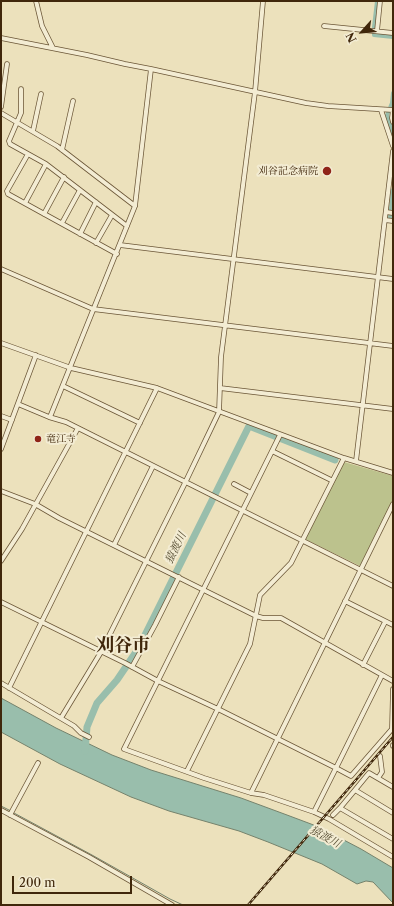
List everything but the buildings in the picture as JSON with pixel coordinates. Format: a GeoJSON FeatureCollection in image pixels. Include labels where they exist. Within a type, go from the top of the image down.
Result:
{"type":"FeatureCollection","features":[{"type":"Feature","properties":{"kind":"street"},"geometry":{"type":"LineString","coordinates":[[36,1],[42,26],[53,48]]}},
{"type":"Feature","properties":{"kind":"street"},"geometry":{"type":"LineString","coordinates":[[62,718],[101,652],[219,412],[221,357],[255,92],[263,1]]}},
{"type":"Feature","properties":{"kind":"street"},"geometry":{"type":"LineString","coordinates":[[377,31],[380,1]]}},
{"type":"Feature","properties":{"kind":"street"},"geometry":{"type":"LineString","coordinates":[[324,26],[393,33]]}},
{"type":"Feature","properties":{"kind":"street"},"geometry":{"type":"LineString","coordinates":[[1,38],[306,103],[393,110],[393,122]]}},
{"type":"Feature","properties":{"kind":"street"},"geometry":{"type":"LineString","coordinates":[[1,107],[3,74],[7,64]]}},
{"type":"Feature","properties":{"kind":"street"},"geometry":{"type":"LineString","coordinates":[[50,417],[64,386],[135,206],[151,69]]}},
{"type":"Feature","properties":{"kind":"street"},"geometry":{"type":"LineString","coordinates":[[21,89],[20,113],[9,140],[10,144],[46,164],[127,226]]}},
{"type":"Feature","properties":{"kind":"street"},"geometry":{"type":"LineString","coordinates":[[33,131],[41,94]]}},
{"type":"Feature","properties":{"kind":"street"},"geometry":{"type":"LineString","coordinates":[[62,150],[73,101]]}},
{"type":"Feature","properties":{"kind":"street"},"geometry":{"type":"LineString","coordinates":[[381,110],[393,146]]}},
{"type":"Feature","properties":{"kind":"street"},"geometry":{"type":"LineString","coordinates":[[1,113],[33,131],[62,150],[135,206]]}},
{"type":"Feature","properties":{"kind":"street"},"geometry":{"type":"LineString","coordinates":[[356,461],[393,151]]}},
{"type":"Feature","properties":{"kind":"street"},"geometry":{"type":"LineString","coordinates":[[28,154],[7,191],[8,194],[117,254]]}},
{"type":"Feature","properties":{"kind":"street"},"geometry":{"type":"LineString","coordinates":[[25,203],[46,164]]}},
{"type":"Feature","properties":{"kind":"street"},"geometry":{"type":"LineString","coordinates":[[44,214],[64,178]]}},
{"type":"Feature","properties":{"kind":"street"},"geometry":{"type":"LineString","coordinates":[[62,224],[80,190]]}},
{"type":"Feature","properties":{"kind":"street"},"geometry":{"type":"LineString","coordinates":[[80,234],[96,202]]}},
{"type":"Feature","properties":{"kind":"street"},"geometry":{"type":"LineString","coordinates":[[386,212],[393,213]]}},
{"type":"Feature","properties":{"kind":"street"},"geometry":{"type":"LineString","coordinates":[[96,243],[112,215]]}},
{"type":"Feature","properties":{"kind":"street"},"geometry":{"type":"LineString","coordinates":[[385,220],[393,221]]}},
{"type":"Feature","properties":{"kind":"street"},"geometry":{"type":"LineString","coordinates":[[120,245],[393,279]]}},
{"type":"Feature","properties":{"kind":"street"},"geometry":{"type":"LineString","coordinates":[[1,270],[94,309],[393,346]]}},
{"type":"Feature","properties":{"kind":"street"},"geometry":{"type":"LineString","coordinates":[[1,343],[71,368],[157,388],[279,437],[393,472]]}},
{"type":"Feature","properties":{"kind":"street"},"geometry":{"type":"LineString","coordinates":[[1,448],[36,355]]}},
{"type":"Feature","properties":{"kind":"street"},"geometry":{"type":"LineString","coordinates":[[64,386],[140,423]]}},
{"type":"Feature","properties":{"kind":"street"},"geometry":{"type":"LineString","coordinates":[[9,688],[157,388]]}},
{"type":"Feature","properties":{"kind":"street"},"geometry":{"type":"LineString","coordinates":[[220,388],[393,409]]}},
{"type":"Feature","properties":{"kind":"street"},"geometry":{"type":"LineString","coordinates":[[18,404],[66,422],[125,453],[243,510],[393,586]]}},
{"type":"Feature","properties":{"kind":"street"},"geometry":{"type":"LineString","coordinates":[[1,416],[12,420]]}},
{"type":"Feature","properties":{"kind":"street"},"geometry":{"type":"LineString","coordinates":[[1,562],[78,428]]}},
{"type":"Feature","properties":{"kind":"street"},"geometry":{"type":"LineString","coordinates":[[279,437],[124,749],[187,772],[250,793],[264,795],[329,818],[393,857]]}},
{"type":"Feature","properties":{"kind":"street"},"geometry":{"type":"LineString","coordinates":[[272,451],[331,480]]}},
{"type":"Feature","properties":{"kind":"street"},"geometry":{"type":"LineString","coordinates":[[187,772],[250,644],[260,595],[291,563],[331,480],[344,458]]}},
{"type":"Feature","properties":{"kind":"street"},"geometry":{"type":"LineString","coordinates":[[114,545],[153,466]]}},
{"type":"Feature","properties":{"kind":"street"},"geometry":{"type":"LineString","coordinates":[[234,484],[251,493]]}},
{"type":"Feature","properties":{"kind":"street"},"geometry":{"type":"LineString","coordinates":[[1,491],[35,504],[87,532],[256,616],[263,618],[281,618],[393,681]]}},
{"type":"Feature","properties":{"kind":"street"},"geometry":{"type":"LineString","coordinates":[[250,793],[393,504]]}},
{"type":"Feature","properties":{"kind":"street"},"geometry":{"type":"LineString","coordinates":[[132,667],[179,577]]}},
{"type":"Feature","properties":{"kind":"street"},"geometry":{"type":"LineString","coordinates":[[345,601],[393,625]]}},
{"type":"Feature","properties":{"kind":"street"},"geometry":{"type":"LineString","coordinates":[[1,602],[351,776],[392,729],[393,689]]}},
{"type":"Feature","properties":{"kind":"street"},"geometry":{"type":"LineString","coordinates":[[364,665],[385,622]]}},
{"type":"Feature","properties":{"kind":"street"},"geometry":{"type":"LineString","coordinates":[[314,812],[382,675]]}},
{"type":"Feature","properties":{"kind":"street"},"geometry":{"type":"LineString","coordinates":[[1,684],[62,718],[81,733],[89,737]]}},
{"type":"Feature","properties":{"kind":"street"},"geometry":{"type":"LineString","coordinates":[[378,778],[382,772],[380,756]]}},
{"type":"Feature","properties":{"kind":"street"},"geometry":{"type":"LineString","coordinates":[[10,815],[38,763]]}},
{"type":"Feature","properties":{"kind":"street"},"geometry":{"type":"LineString","coordinates":[[333,815],[369,773],[393,787]]}},
{"type":"Feature","properties":{"kind":"street"},"geometry":{"type":"LineString","coordinates":[[355,790],[393,813]]}},
{"type":"Feature","properties":{"kind":"street"},"geometry":{"type":"LineString","coordinates":[[340,808],[393,839]]}},
{"type":"Feature","properties":{"kind":"street"},"geometry":{"type":"LineString","coordinates":[[1,810],[89,857],[172,905]]}},
{"type":"Feature","properties":{"kind":"green space"},"geometry":{"type":"Polygon","coordinates":[[[344,462],[393,476],[393,500],[360,566],[305,539],[344,462]]]}},
{"type":"Feature","properties":{"kind":"water"},"geometry":{"type":"Polygon","coordinates":[[[1,698],[56,728],[112,755],[151,770],[241,798],[319,827],[393,868],[393,903],[373,882],[366,881],[357,884],[322,864],[268,842],[239,831],[169,811],[131,797],[60,764],[1,732],[1,698]]]}},
{"type":"Feature","properties":{"kind":"waterway"},"geometry":{"type":"LineString","coordinates":[[374,27],[377,1]]}},
{"type":"Feature","properties":{"kind":"waterway"},"geometry":{"type":"LineString","coordinates":[[374,34],[393,37]]}},
{"type":"Feature","properties":{"kind":"waterway"},"geometry":{"type":"LineString","coordinates":[[393,93],[392,103],[387,115],[393,133]]}},
{"type":"Feature","properties":{"kind":"waterway"},"geometry":{"type":"LineString","coordinates":[[393,190],[390,217],[393,217]]}},
{"type":"Feature","properties":{"kind":"waterway","name":"猿渡川"},"geometry":{"type":"LineString","coordinates":[[85,751],[87,727],[97,703],[117,680],[138,649],[249,426],[335,460]]}},
{"type":"Feature","properties":{"kind":"waterway"},"geometry":{"type":"LineString","coordinates":[[1,806],[11,811]]}},
{"type":"Feature","properties":{"kind":"waterway"},"geometry":{"type":"LineString","coordinates":[[14,813],[183,905]]}},
{"type":"Feature","properties":{"kind":"railway"},"geometry":{"type":"LineString","coordinates":[[248,905],[393,737]]}},
{"type":"Feature","properties":{"kind":"place","name":"刈谷記念病院"},"geometry":{"type":"Point","coordinates":[327,171]}},
{"type":"Feature","properties":{"kind":"place","name":"竜江寺"},"geometry":{"type":"Point","coordinates":[38,439]}},
{"type":"Feature","properties":{"kind":"district","name":"刈谷市"},"geometry":{"type":"Point","coordinates":[123,646]}}]}
